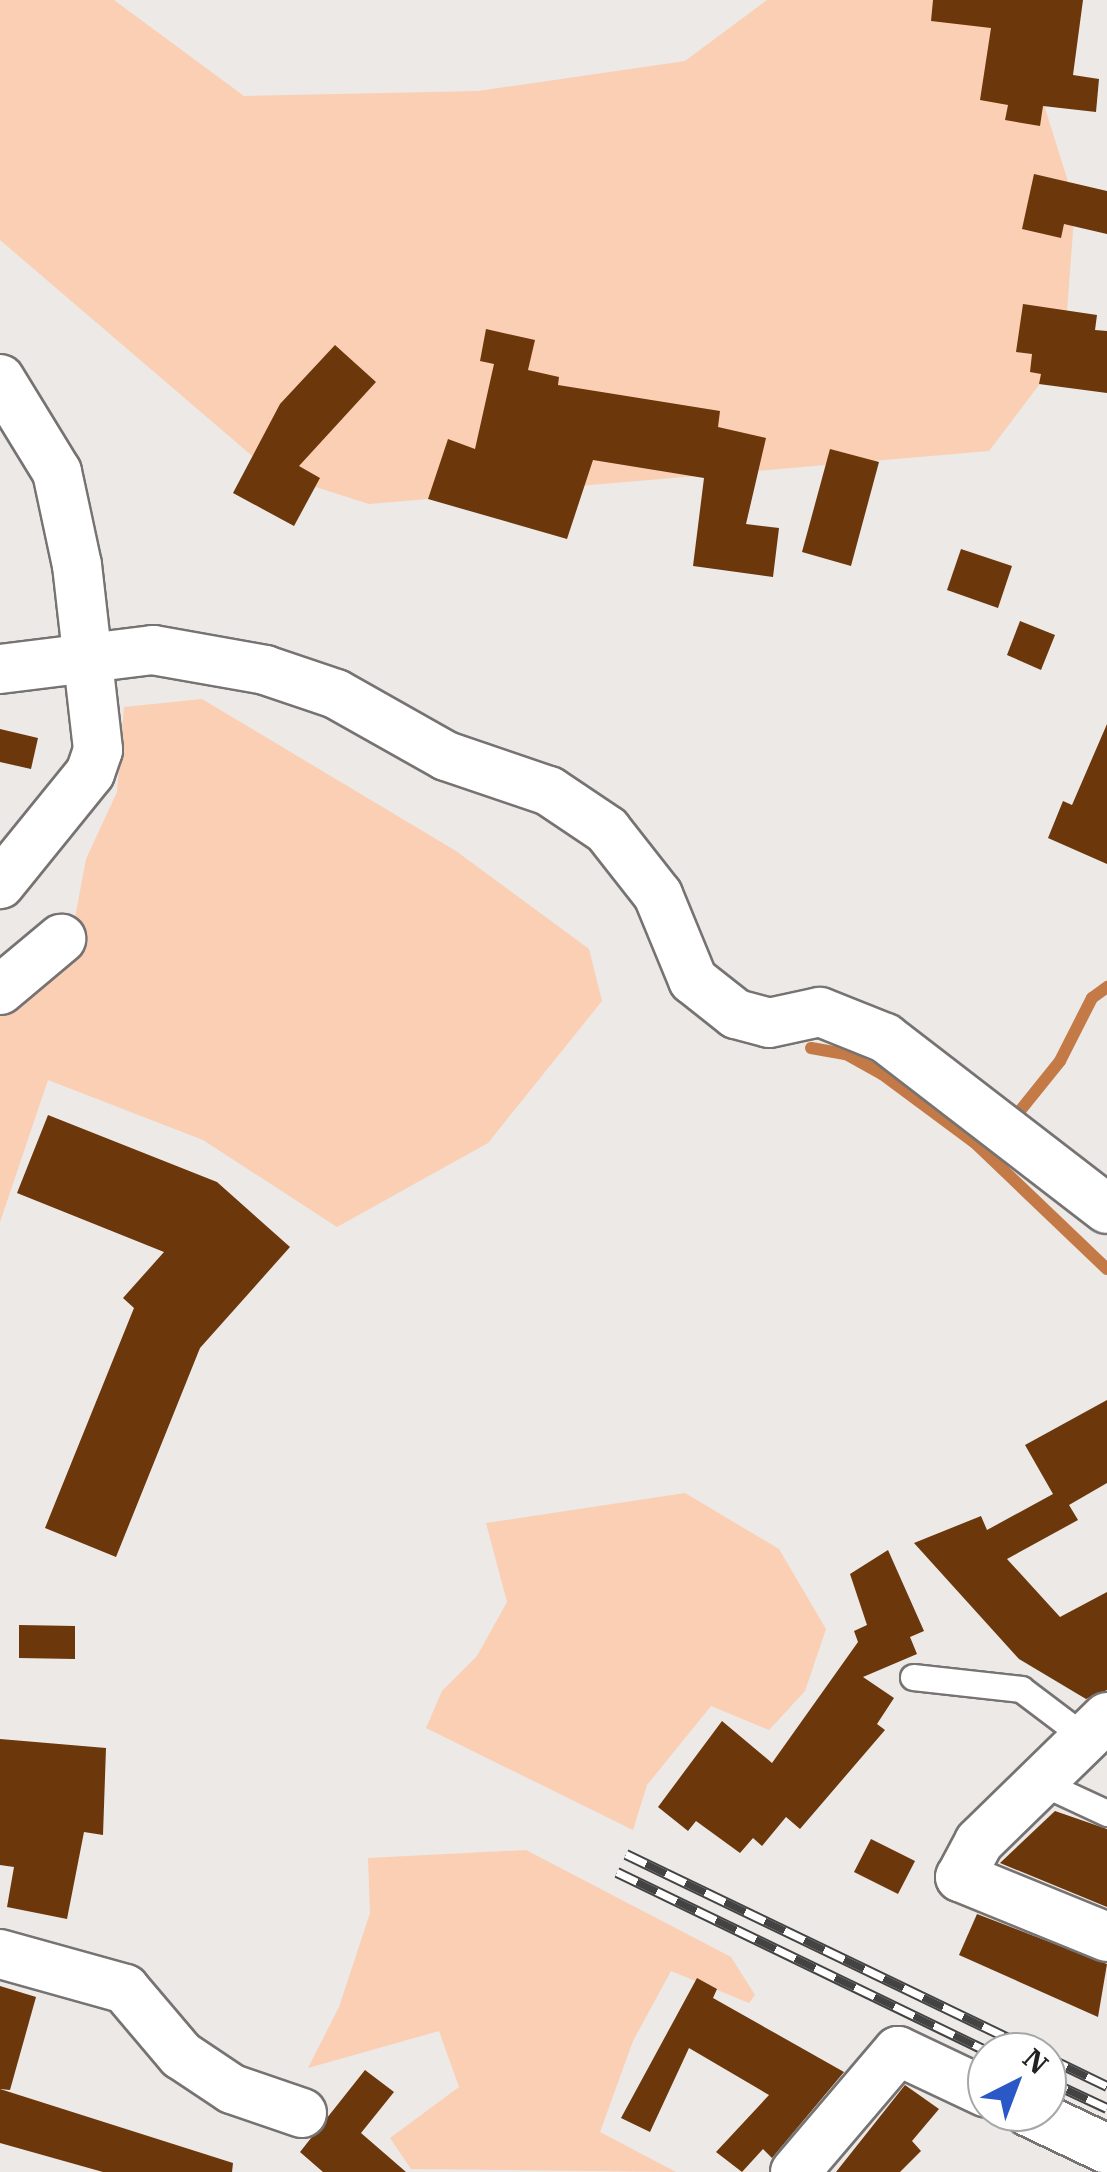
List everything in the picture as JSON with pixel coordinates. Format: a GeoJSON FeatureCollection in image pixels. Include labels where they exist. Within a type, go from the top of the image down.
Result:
{"type":"FeatureCollection","features":[{"type":"Feature","properties":{"kind":"street"},"geometry":{"type":"LineString","coordinates":[[0,378],[57,472],[98,750],[90,774],[0,884]]}},
{"type":"Feature","properties":{"kind":"street"},"geometry":{"type":"LineString","coordinates":[[0,670],[152,650],[264,670],[336,694],[446,756],[549,791],[607,830],[658,896],[692,980],[736,1014],[770,1023],[820,1012],[885,1038],[1107,1210]]}},
{"type":"Feature","properties":{"kind":"street"},"geometry":{"type":"LineString","coordinates":[[0,990],[61,939]]}},
{"type":"Feature","properties":{"kind":"street"},"geometry":{"type":"LineString","coordinates":[[1097,1728],[978,1842],[960,1877],[1107,1937]]}},
{"type":"Feature","properties":{"kind":"street"},"geometry":{"type":"LineString","coordinates":[[0,1954],[125,1989],[181,2056],[232,2088],[302,2113]]}},
{"type":"Feature","properties":{"kind":"street"},"geometry":{"type":"LineString","coordinates":[[795,2172],[898,2051],[967,2083]]}},
{"type":"Feature","properties":{"kind":"street"},"geometry":{"type":"LineString","coordinates":[[1067,2130],[1107,2148]]}},
{"type":"Feature","properties":{"kind":"lane"},"geometry":{"type":"LineString","coordinates":[[912,1677],[1021,1689],[1097,1728]]}},
{"type":"Feature","properties":{"kind":"lane"},"geometry":{"type":"LineString","coordinates":[[1040,1782],[1107,1813]]}},
{"type":"Feature","properties":{"kind":"shaded area"},"geometry":{"type":"Polygon","coordinates":[[[0,0],[114,0],[244,96],[478,91],[685,61],[767,0],[1035,0],[1025,44],[1075,204],[1064,352],[989,451],[369,504],[272,473],[0,240],[0,0]]]}},
{"type":"Feature","properties":{"kind":"shaded area"},"geometry":{"type":"Polygon","coordinates":[[[202,699],[456,851],[589,949],[602,1001],[488,1143],[337,1227],[203,1140],[48,1080],[0,1222],[0,1013],[65,971],[86,859],[117,792],[124,707],[202,699]]]}},
{"type":"Feature","properties":{"kind":"shaded area"},"geometry":{"type":"Polygon","coordinates":[[[685,1493],[779,1549],[826,1629],[805,1691],[769,1730],[711,1706],[647,1785],[633,1830],[426,1728],[442,1691],[477,1656],[507,1602],[486,1523],[685,1493]]]}},
{"type":"Feature","properties":{"kind":"shaded area"},"geometry":{"type":"Polygon","coordinates":[[[526,1850],[731,1957],[755,1995],[749,2003],[671,1971],[633,2041],[600,2132],[676,2172],[411,2169],[390,2138],[459,2087],[439,2031],[308,2068],[339,2007],[370,1913],[368,1858],[526,1850]]]}},
{"type":"Feature","properties":{"kind":"building"},"geometry":{"type":"Polygon","coordinates":[[[933,0],[1083,0],[1073,75],[1099,79],[1096,112],[1043,106],[1040,126],[1005,120],[1008,105],[980,100],[991,28],[931,21],[933,0]]]}},
{"type":"Feature","properties":{"kind":"building"},"geometry":{"type":"Polygon","coordinates":[[[1034,174],[1107,191],[1107,234],[1064,224],[1061,238],[1022,229],[1034,174]]]}},
{"type":"Feature","properties":{"kind":"building"},"geometry":{"type":"Polygon","coordinates":[[[1023,304],[1097,315],[1095,330],[1107,331],[1107,393],[1039,384],[1041,374],[1030,372],[1032,354],[1016,352],[1023,304]]]}},
{"type":"Feature","properties":{"kind":"building"},"geometry":{"type":"Polygon","coordinates":[[[486,329],[535,340],[528,370],[559,377],[558,385],[720,411],[718,427],[766,438],[746,524],[779,528],[773,577],[693,566],[704,478],[593,460],[567,539],[428,499],[448,439],[475,449],[494,364],[480,361],[486,329]]]}},
{"type":"Feature","properties":{"kind":"building"},"geometry":{"type":"Polygon","coordinates":[[[335,345],[376,382],[299,466],[320,478],[294,526],[233,493],[280,404],[335,345]]]}},
{"type":"Feature","properties":{"kind":"building"},"geometry":{"type":"Polygon","coordinates":[[[830,449],[879,462],[851,566],[802,552],[830,449]]]}},
{"type":"Feature","properties":{"kind":"building"},"geometry":{"type":"Polygon","coordinates":[[[961,549],[1012,566],[998,608],[947,590],[961,549]]]}},
{"type":"Feature","properties":{"kind":"building"},"geometry":{"type":"Polygon","coordinates":[[[1020,621],[1055,635],[1041,670],[1007,655],[1020,621]]]}},
{"type":"Feature","properties":{"kind":"building"},"geometry":{"type":"Polygon","coordinates":[[[1107,724],[1107,864],[1048,838],[1063,801],[1072,805],[1107,724]]]}},
{"type":"Feature","properties":{"kind":"building"},"geometry":{"type":"Polygon","coordinates":[[[0,729],[38,738],[31,769],[0,762],[0,729]]]}},
{"type":"Feature","properties":{"kind":"building"},"geometry":{"type":"Polygon","coordinates":[[[48,1115],[217,1182],[290,1247],[200,1348],[116,1557],[45,1528],[134,1308],[123,1298],[164,1252],[17,1193],[48,1115]]]}},
{"type":"Feature","properties":{"kind":"building"},"geometry":{"type":"Polygon","coordinates":[[[1107,1400],[1107,1483],[1069,1505],[1078,1520],[1007,1559],[1060,1617],[1107,1592],[1107,1690],[1086,1699],[1019,1659],[914,1543],[981,1516],[987,1530],[1053,1494],[1025,1445],[1107,1400]]]}},
{"type":"Feature","properties":{"kind":"building"},"geometry":{"type":"Polygon","coordinates":[[[888,1550],[924,1631],[910,1637],[917,1654],[863,1677],[894,1698],[877,1724],[885,1730],[800,1829],[786,1817],[762,1846],[753,1838],[740,1853],[696,1821],[688,1831],[658,1807],[722,1721],[772,1763],[858,1642],[854,1631],[867,1625],[850,1574],[888,1550]]]}},
{"type":"Feature","properties":{"kind":"building"},"geometry":{"type":"Polygon","coordinates":[[[19,1625],[75,1626],[75,1659],[19,1658],[19,1625]]]}},
{"type":"Feature","properties":{"kind":"building"},"geometry":{"type":"Polygon","coordinates":[[[0,1739],[106,1748],[103,1835],[84,1832],[67,1919],[7,1907],[14,1867],[0,1865],[0,1739]]]}},
{"type":"Feature","properties":{"kind":"building"},"geometry":{"type":"Polygon","coordinates":[[[1055,1811],[1107,1829],[1107,1907],[1000,1863],[1055,1811]]]}},
{"type":"Feature","properties":{"kind":"building"},"geometry":{"type":"Polygon","coordinates":[[[871,1839],[915,1861],[898,1894],[854,1872],[871,1839]]]}},
{"type":"Feature","properties":{"kind":"building"},"geometry":{"type":"Polygon","coordinates":[[[977,1914],[1107,1964],[1098,2017],[959,1955],[977,1914]]]}},
{"type":"Feature","properties":{"kind":"building"},"geometry":{"type":"Polygon","coordinates":[[[697,1978],[717,1989],[713,1998],[844,2072],[772,2158],[763,2149],[742,2172],[716,2152],[769,2095],[689,2048],[650,2132],[621,2118],[697,1978]]]}},
{"type":"Feature","properties":{"kind":"building"},"geometry":{"type":"Polygon","coordinates":[[[0,1986],[36,1997],[10,2090],[0,2089],[0,1986]]]}},
{"type":"Feature","properties":{"kind":"building"},"geometry":{"type":"Polygon","coordinates":[[[365,2070],[394,2092],[361,2133],[406,2172],[323,2172],[300,2152],[365,2070]]]}},
{"type":"Feature","properties":{"kind":"building"},"geometry":{"type":"Polygon","coordinates":[[[905,2085],[939,2109],[912,2141],[921,2151],[900,2172],[836,2172],[905,2085]]]}},
{"type":"Feature","properties":{"kind":"building"},"geometry":{"type":"Polygon","coordinates":[[[0,2089],[233,2163],[232,2172],[103,2172],[0,2143],[0,2089]]]}},
{"type":"Feature","properties":{"kind":"waterway"},"geometry":{"type":"LineString","coordinates":[[1011,1122],[1060,1061],[1092,998],[1107,987]]}},
{"type":"Feature","properties":{"kind":"waterway"},"geometry":{"type":"LineString","coordinates":[[811,1048],[846,1054],[882,1074],[974,1142],[1107,1269]]}},
{"type":"Feature","properties":{"kind":"railway"},"geometry":{"type":"LineString","coordinates":[[626,1854],[995,2032]]}},
{"type":"Feature","properties":{"kind":"railway"},"geometry":{"type":"LineString","coordinates":[[617,1872],[967,2041]]}},
{"type":"Feature","properties":{"kind":"railway"},"geometry":{"type":"LineString","coordinates":[[1067,2067],[1107,2086]]}},
{"type":"Feature","properties":{"kind":"railway"},"geometry":{"type":"LineString","coordinates":[[1067,2089],[1107,2108]]}}]}
